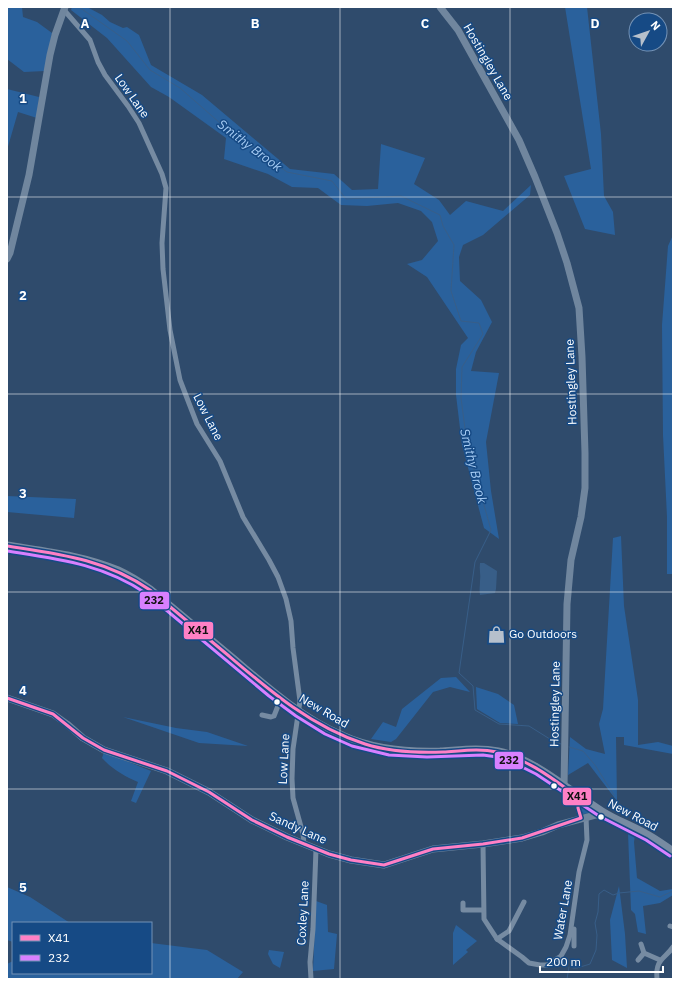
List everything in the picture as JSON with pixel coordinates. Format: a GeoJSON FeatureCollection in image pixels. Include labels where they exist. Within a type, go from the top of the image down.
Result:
{"type":"FeatureCollection","features":[{"type":"Feature","properties":{"kind":"highway","name":"New Road"},"geometry":{"type":"LineString","coordinates":[[7,546],[83,560],[107,567],[135,580],[150,590],[244,670],[281,698],[312,720],[343,737],[378,748],[413,753],[484,750],[510,756],[534,767],[603,813],[645,834],[673,852]]}},
{"type":"Feature","properties":{"kind":"street","name":"Hostingley Lane"},"geometry":{"type":"LineString","coordinates":[[440,7],[458,30],[519,140],[538,183],[559,240],[579,308],[582,357],[585,488],[581,517],[571,560],[567,604],[564,788]]}},
{"type":"Feature","properties":{"kind":"street"},"geometry":{"type":"LineString","coordinates":[[7,259],[29,175],[50,56],[55,35],[65,9]]}},
{"type":"Feature","properties":{"kind":"street","name":"Low Lane"},"geometry":{"type":"LineString","coordinates":[[65,9],[90,40],[98,62],[105,75],[139,123],[162,174],[166,188],[162,243],[163,269],[170,330],[180,380],[197,424],[220,461],[243,517],[278,577],[286,599],[291,621],[299,689],[299,711],[296,718],[292,779],[293,798],[303,834],[304,844]]}},
{"type":"Feature","properties":{"kind":"street","name":"Sandy Lane"},"geometry":{"type":"LineString","coordinates":[[7,698],[53,714],[83,738],[104,750],[166,771],[209,792],[252,820],[316,849],[351,860],[384,865],[433,849],[522,838],[584,817],[603,813]]}},
{"type":"Feature","properties":{"kind":"street"},"geometry":{"type":"LineString","coordinates":[[262,714],[271,717],[274,716],[281,698]]}},
{"type":"Feature","properties":{"kind":"street","name":"Water Lane"},"geometry":{"type":"LineString","coordinates":[[483,844],[484,919],[497,939],[529,963],[547,965],[561,956],[566,947],[572,925],[579,872],[587,840],[584,817],[578,808],[578,797]]}},
{"type":"Feature","properties":{"kind":"street","name":"Coxley Lane"},"geometry":{"type":"LineString","coordinates":[[311,979],[310,962],[314,929],[316,849]]}},
{"type":"Feature","properties":{"kind":"street"},"geometry":{"type":"LineString","coordinates":[[497,939],[509,932],[523,901]]}},
{"type":"Feature","properties":{"kind":"street"},"geometry":{"type":"LineString","coordinates":[[463,903],[461,910],[483,910]]}},
{"type":"Feature","properties":{"kind":"street"},"geometry":{"type":"LineString","coordinates":[[572,925],[574,927],[574,946]]}},
{"type":"Feature","properties":{"kind":"street"},"geometry":{"type":"LineString","coordinates":[[641,944],[644,953],[660,960]]}},
{"type":"Feature","properties":{"kind":"street"},"geometry":{"type":"LineString","coordinates":[[657,979],[656,974],[660,960],[673,947]]}},
{"type":"Feature","properties":{"kind":"street"},"geometry":{"type":"LineString","coordinates":[[638,960],[644,953]]}},
{"type":"Feature","properties":{"kind":"shaded area"},"geometry":{"type":"Polygon","coordinates":[[[7,7],[22,7],[23,17],[37,22],[52,33],[45,71],[24,72],[7,59],[7,7]]]}},
{"type":"Feature","properties":{"kind":"shaded area"},"geometry":{"type":"Polygon","coordinates":[[[72,7],[87,7],[102,15],[110,22],[123,28],[127,27],[139,35],[151,65],[202,95],[290,169],[334,174],[352,190],[378,189],[381,144],[425,158],[414,184],[439,200],[450,215],[466,201],[503,211],[531,185],[530,195],[483,235],[463,245],[459,257],[460,281],[481,300],[492,322],[476,352],[471,371],[499,373],[486,442],[491,491],[499,539],[484,528],[462,445],[456,395],[456,369],[461,345],[468,338],[427,277],[407,264],[422,260],[438,241],[432,222],[421,211],[398,203],[367,206],[341,205],[318,188],[292,187],[268,174],[224,159],[226,138],[169,97],[151,87],[107,38],[71,10],[72,7]]]}},
{"type":"Feature","properties":{"kind":"shaded area"},"geometry":{"type":"Polygon","coordinates":[[[565,7],[587,7],[601,134],[604,196],[613,212],[615,235],[585,229],[564,176],[591,169],[565,7]]]}},
{"type":"Feature","properties":{"kind":"shaded area"},"geometry":{"type":"Polygon","coordinates":[[[7,89],[39,97],[37,118],[18,112],[7,150],[7,89]]]}},
{"type":"Feature","properties":{"kind":"shaded area"},"geometry":{"type":"Polygon","coordinates":[[[673,235],[673,574],[667,574],[667,517],[663,435],[662,325],[668,246],[673,235]]]}},
{"type":"Feature","properties":{"kind":"shaded area"},"geometry":{"type":"Polygon","coordinates":[[[7,496],[76,499],[74,518],[7,512],[7,496]]]}},
{"type":"Feature","properties":{"kind":"shaded area"},"geometry":{"type":"Polygon","coordinates":[[[621,536],[624,606],[638,700],[638,745],[658,742],[673,746],[673,754],[624,745],[624,737],[616,737],[617,801],[588,763],[568,775],[570,737],[586,749],[605,754],[599,724],[603,709],[613,538],[621,536]]]}},
{"type":"Feature","properties":{"kind":"shaded area"},"geometry":{"type":"Polygon","coordinates":[[[480,563],[484,563],[497,571],[495,593],[480,595],[480,563]]]}},
{"type":"Feature","properties":{"kind":"shaded area"},"geometry":{"type":"Polygon","coordinates":[[[456,677],[470,692],[450,687],[433,692],[396,739],[391,742],[371,739],[383,722],[396,727],[402,709],[441,678],[456,677]]]}},
{"type":"Feature","properties":{"kind":"shaded area"},"geometry":{"type":"Polygon","coordinates":[[[476,687],[498,694],[514,705],[518,724],[500,723],[477,709],[476,687]]]}},
{"type":"Feature","properties":{"kind":"shaded area"},"geometry":{"type":"Polygon","coordinates":[[[123,717],[176,728],[207,732],[248,746],[199,743],[123,717]]]}},
{"type":"Feature","properties":{"kind":"shaded area"},"geometry":{"type":"Polygon","coordinates":[[[104,752],[151,771],[136,803],[131,801],[138,782],[123,775],[110,766],[102,758],[104,752]]]}},
{"type":"Feature","properties":{"kind":"shaded area"},"geometry":{"type":"Polygon","coordinates":[[[582,804],[592,810],[592,813],[583,814],[580,806],[582,804]]]}},
{"type":"Feature","properties":{"kind":"shaded area"},"geometry":{"type":"Polygon","coordinates":[[[628,833],[635,835],[634,842],[637,878],[660,891],[673,889],[673,895],[660,903],[643,906],[646,934],[638,932],[635,914],[631,910],[628,833]]]}},
{"type":"Feature","properties":{"kind":"shaded area"},"geometry":{"type":"Polygon","coordinates":[[[619,886],[625,934],[627,968],[612,960],[610,920],[619,886]]]}},
{"type":"Feature","properties":{"kind":"shaded area"},"geometry":{"type":"Polygon","coordinates":[[[7,887],[30,897],[68,922],[12,922],[12,942],[7,940],[7,887]]]}},
{"type":"Feature","properties":{"kind":"shaded area"},"geometry":{"type":"Polygon","coordinates":[[[316,901],[327,905],[328,932],[337,934],[334,969],[313,971],[316,901]]]}},
{"type":"Feature","properties":{"kind":"shaded area"},"geometry":{"type":"Polygon","coordinates":[[[456,925],[477,941],[466,950],[468,952],[453,965],[453,933],[456,925]]]}},
{"type":"Feature","properties":{"kind":"shaded area"},"geometry":{"type":"Polygon","coordinates":[[[152,943],[207,950],[243,972],[237,979],[7,979],[7,964],[12,962],[12,974],[152,974],[152,943]]]}},
{"type":"Feature","properties":{"kind":"shaded area"},"geometry":{"type":"Polygon","coordinates":[[[269,950],[284,952],[280,968],[273,964],[268,954],[269,950]]]}},
{"type":"Feature","properties":{"kind":"waterway","name":"Smithy Brook"},"geometry":{"type":"LineString","coordinates":[[79,7],[127,41],[150,70],[180,88],[220,123],[287,172],[332,181],[346,199],[401,196],[440,215],[443,226],[454,245],[451,291],[461,321],[479,323],[483,334],[462,367],[461,398],[467,444],[491,530],[475,562],[459,673],[473,686],[475,710],[499,724],[529,726],[553,741],[561,744]]}},
{"type":"Feature","properties":{"kind":"waterway","name":"Smithy Brook"},"geometry":{"type":"LineString","coordinates":[[569,747],[583,751],[595,765],[614,795]]}},
{"type":"Feature","properties":{"kind":"waterway"},"geometry":{"type":"LineString","coordinates":[[573,968],[590,964],[596,950],[597,935],[595,923],[598,912],[599,894],[604,890],[613,895],[639,891],[660,897],[673,891]]}},
{"type":"Feature","properties":{"kind":"waterway"},"geometry":{"type":"LineString","coordinates":[[567,979],[569,967]]}},
{"type":"Feature","properties":{"kind":"transit line","name":"X41"},"geometry":{"type":"LineString","coordinates":[[7,546],[81,559],[116,571],[133,580],[150,590],[276,695],[292,707],[327,728],[346,737],[374,747],[394,750],[423,752],[484,750],[508,755],[540,770],[578,797],[578,808],[581,818],[522,838],[433,849],[384,865],[351,860],[329,854],[287,837],[252,820],[209,792],[167,771],[104,750],[83,738],[53,714],[7,698]]}},
{"type":"Feature","properties":{"kind":"transit line","name":"232"},"geometry":{"type":"LineString","coordinates":[[7,551],[80,564],[97,569],[130,584],[147,594],[269,696],[296,716],[325,734],[352,746],[389,755],[427,757],[483,755],[510,761],[536,774],[599,816],[646,840],[670,856]]}},
{"type":"Feature","properties":{"kind":"place","name":"Go Outdoors"},"geometry":{"type":"Point","coordinates":[496,634]}}]}
